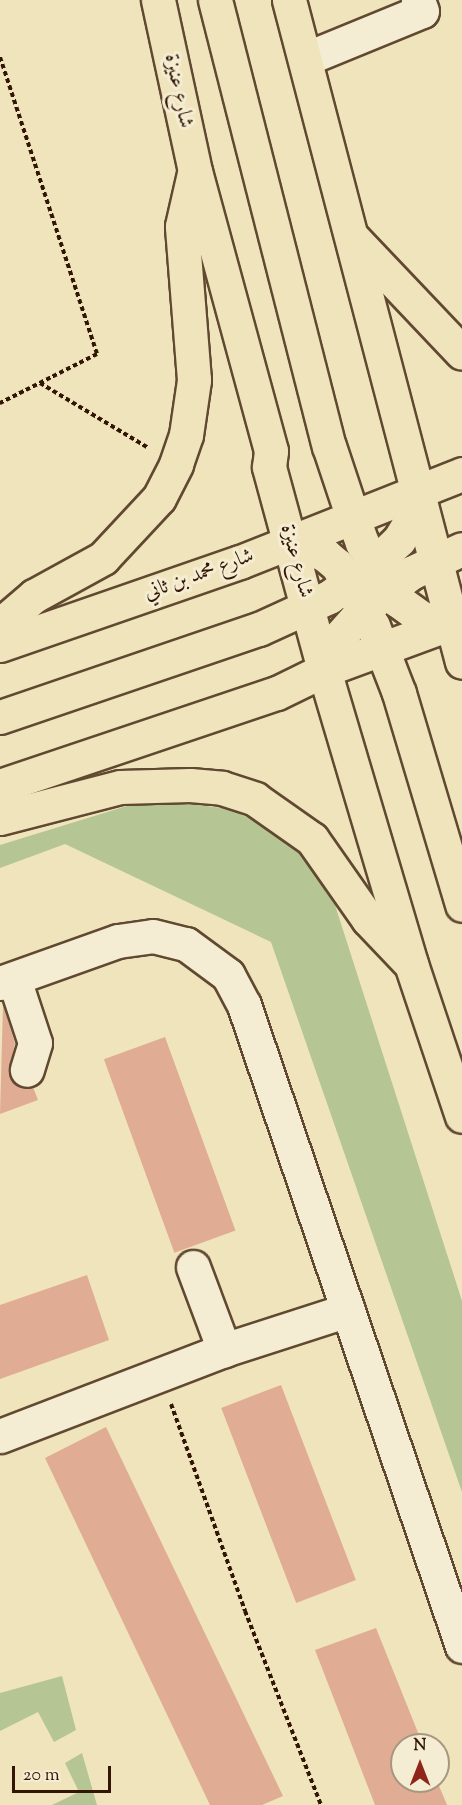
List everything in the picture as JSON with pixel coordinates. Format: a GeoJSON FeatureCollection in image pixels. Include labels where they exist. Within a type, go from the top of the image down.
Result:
{"type":"FeatureCollection","features":[{"type":"Feature","properties":{"kind":"main road","name":"شارع عنيزة"},"geometry":{"type":"LineString","coordinates":[[158,0],[195,171],[271,451],[269,467],[291,540],[324,670],[411,964],[462,1116]]}},
{"type":"Feature","properties":{"kind":"main road"},"geometry":{"type":"LineString","coordinates":[[215,0],[329,446],[353,518],[382,649],[399,693],[462,905]]}},
{"type":"Feature","properties":{"kind":"main road"},"geometry":{"type":"LineString","coordinates":[[290,0],[353,238],[416,495],[448,555],[462,662]]}},
{"type":"Feature","properties":{"kind":"main road"},"geometry":{"type":"LineString","coordinates":[[0,626],[34,596],[103,558],[144,517],[176,464],[186,435],[194,380],[182,226],[195,171]]}},
{"type":"Feature","properties":{"kind":"main road"},"geometry":{"type":"LineString","coordinates":[[353,238],[462,353]]}},
{"type":"Feature","properties":{"kind":"main road","name":"شارع محمد بن ثاني"},"geometry":{"type":"LineString","coordinates":[[0,645],[240,562],[291,540],[416,495],[462,474]]}},
{"type":"Feature","properties":{"kind":"main road"},"geometry":{"type":"LineString","coordinates":[[324,670],[333,644],[408,525],[416,495]]}},
{"type":"Feature","properties":{"kind":"main road"},"geometry":{"type":"LineString","coordinates":[[291,540],[325,555],[416,615],[456,621]]}},
{"type":"Feature","properties":{"kind":"main road"},"geometry":{"type":"LineString","coordinates":[[0,717],[259,629],[308,607],[448,555]]}},
{"type":"Feature","properties":{"kind":"main road"},"geometry":{"type":"LineString","coordinates":[[0,786],[277,693],[324,670],[456,621]]}},
{"type":"Feature","properties":{"kind":"main road"},"geometry":{"type":"LineString","coordinates":[[0,818],[120,787],[190,785],[222,788],[255,799],[312,839],[368,920],[411,964]]}},
{"type":"Feature","properties":{"kind":"lane"},"geometry":{"type":"LineString","coordinates":[[305,59],[420,6]]}},
{"type":"Feature","properties":{"kind":"lane"},"geometry":{"type":"LineString","coordinates":[[27,1070],[33,1062],[35,1043],[7,981],[135,938],[153,936],[186,944],[216,962],[228,975],[244,1005],[462,1646]]}},
{"type":"Feature","properties":{"kind":"lane"},"geometry":{"type":"LineString","coordinates":[[193,1267],[224,1350]]}},
{"type":"Feature","properties":{"kind":"lane"},"geometry":{"type":"LineString","coordinates":[[0,1436],[224,1350],[348,1310]]}},
{"type":"Feature","properties":{"kind":"path"},"geometry":{"type":"LineString","coordinates":[[0,57],[97,354],[0,403]]}},
{"type":"Feature","properties":{"kind":"path"},"geometry":{"type":"LineString","coordinates":[[40,383],[157,452]]}},
{"type":"Feature","properties":{"kind":"path"},"geometry":{"type":"LineString","coordinates":[[161,1374],[245,1611],[321,1805]]}},
{"type":"Feature","properties":{"kind":"green space"},"geometry":{"type":"Polygon","coordinates":[[[183,803],[229,809],[272,829],[298,850],[335,905],[462,1301],[462,1492],[271,942],[65,844],[0,868],[0,845],[130,805],[183,803]]]}},
{"type":"Feature","properties":{"kind":"green space"},"geometry":{"type":"Polygon","coordinates":[[[62,1676],[76,1730],[54,1742],[38,1712],[0,1731],[0,1693],[62,1676]]]}},
{"type":"Feature","properties":{"kind":"green space"},"geometry":{"type":"Polygon","coordinates":[[[82,1753],[97,1805],[52,1805],[79,1792],[65,1763],[82,1753]]]}},
{"type":"Feature","properties":{"kind":"building"},"geometry":{"type":"Polygon","coordinates":[[[3,1004],[15,1043],[9,1075],[21,1088],[33,1087],[38,1100],[0,1114],[3,1004]]]}},
{"type":"Feature","properties":{"kind":"building"},"geometry":{"type":"Polygon","coordinates":[[[165,1037],[235,1231],[174,1253],[104,1059],[165,1037]]]}},
{"type":"Feature","properties":{"kind":"building"},"geometry":{"type":"Polygon","coordinates":[[[87,1275],[109,1340],[0,1379],[0,1305],[87,1275]]]}},
{"type":"Feature","properties":{"kind":"building"},"geometry":{"type":"Polygon","coordinates":[[[281,1385],[356,1580],[296,1603],[221,1408],[281,1385]]]}},
{"type":"Feature","properties":{"kind":"building"},"geometry":{"type":"Polygon","coordinates":[[[106,1427],[283,1796],[262,1805],[210,1805],[45,1458],[106,1427]]]}},
{"type":"Feature","properties":{"kind":"building"},"geometry":{"type":"Polygon","coordinates":[[[376,1628],[418,1733],[390,1733],[390,1793],[442,1793],[447,1805],[375,1805],[315,1650],[376,1628]]]}}]}
